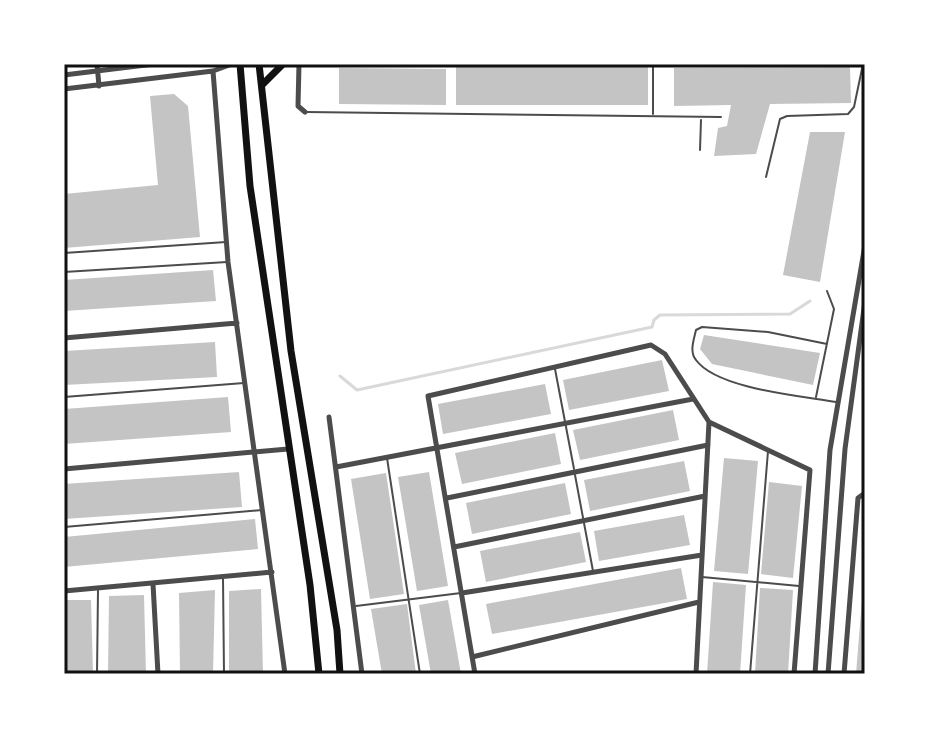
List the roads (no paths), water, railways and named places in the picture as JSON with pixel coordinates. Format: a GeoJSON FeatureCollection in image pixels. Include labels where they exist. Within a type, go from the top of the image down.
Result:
{"type":"FeatureCollection","features":[{"type":"Feature","properties":{"kind":"main road"},"geometry":{"type":"LineString","coordinates":[[240,64],[250,186],[310,585],[319,674]]}},
{"type":"Feature","properties":{"kind":"main road"},"geometry":{"type":"LineString","coordinates":[[259,64],[293,360],[337,630],[340,674]]}},
{"type":"Feature","properties":{"kind":"main road"},"geometry":{"type":"LineString","coordinates":[[262,86],[283,64]]}},
{"type":"Feature","properties":{"kind":"street"},"geometry":{"type":"LineString","coordinates":[[97,64],[99,86]]}},
{"type":"Feature","properties":{"kind":"street"},"geometry":{"type":"LineString","coordinates":[[64,75],[98,74],[154,64]]}},
{"type":"Feature","properties":{"kind":"street"},"geometry":{"type":"LineString","coordinates":[[64,89],[213,71],[232,64]]}},
{"type":"Feature","properties":{"kind":"street"},"geometry":{"type":"LineString","coordinates":[[299,64],[298,106],[305,112]]}},
{"type":"Feature","properties":{"kind":"street"},"geometry":{"type":"LineString","coordinates":[[213,71],[228,262],[285,674]]}},
{"type":"Feature","properties":{"kind":"street"},"geometry":{"type":"LineString","coordinates":[[815,674],[830,450],[865,245]]}},
{"type":"Feature","properties":{"kind":"street"},"geometry":{"type":"LineString","coordinates":[[828,674],[845,449],[865,301]]}},
{"type":"Feature","properties":{"kind":"street"},"geometry":{"type":"LineString","coordinates":[[64,338],[237,323]]}},
{"type":"Feature","properties":{"kind":"street"},"geometry":{"type":"LineString","coordinates":[[475,674],[428,396],[651,345],[665,354],[709,422],[810,470],[794,674]]}},
{"type":"Feature","properties":{"kind":"street"},"geometry":{"type":"LineString","coordinates":[[336,467],[693,399]]}},
{"type":"Feature","properties":{"kind":"street"},"geometry":{"type":"LineString","coordinates":[[329,417],[362,674]]}},
{"type":"Feature","properties":{"kind":"street"},"geometry":{"type":"LineString","coordinates":[[696,674],[709,422]]}},
{"type":"Feature","properties":{"kind":"street"},"geometry":{"type":"LineString","coordinates":[[447,498],[708,445]]}},
{"type":"Feature","properties":{"kind":"street"},"geometry":{"type":"LineString","coordinates":[[64,469],[288,449]]}},
{"type":"Feature","properties":{"kind":"street"},"geometry":{"type":"LineString","coordinates":[[844,674],[858,498],[865,493]]}},
{"type":"Feature","properties":{"kind":"street"},"geometry":{"type":"LineString","coordinates":[[454,547],[705,496]]}},
{"type":"Feature","properties":{"kind":"street"},"geometry":{"type":"LineString","coordinates":[[462,593],[702,555]]}},
{"type":"Feature","properties":{"kind":"street"},"geometry":{"type":"LineString","coordinates":[[64,591],[272,572]]}},
{"type":"Feature","properties":{"kind":"street"},"geometry":{"type":"LineString","coordinates":[[153,584],[158,674]]}},
{"type":"Feature","properties":{"kind":"street"},"geometry":{"type":"LineString","coordinates":[[472,657],[699,602]]}},
{"type":"Feature","properties":{"kind":"lane"},"geometry":{"type":"LineString","coordinates":[[653,64],[653,114]]}},
{"type":"Feature","properties":{"kind":"lane"},"geometry":{"type":"LineString","coordinates":[[766,177],[780,119],[787,116],[848,114],[854,107],[863,64]]}},
{"type":"Feature","properties":{"kind":"lane"},"geometry":{"type":"LineString","coordinates":[[305,112],[721,117]]}},
{"type":"Feature","properties":{"kind":"lane"},"geometry":{"type":"LineString","coordinates":[[700,150],[701,117]]}},
{"type":"Feature","properties":{"kind":"lane"},"geometry":{"type":"LineString","coordinates":[[64,253],[227,242]]}},
{"type":"Feature","properties":{"kind":"lane"},"geometry":{"type":"LineString","coordinates":[[64,272],[228,262]]}},
{"type":"Feature","properties":{"kind":"lane"},"geometry":{"type":"LineString","coordinates":[[815,398],[834,309],[827,291]]}},
{"type":"Feature","properties":{"kind":"lane"},"geometry":{"type":"LineString","coordinates":[[827,344],[768,332],[702,327],[696,330],[692,350],[696,361],[734,384],[836,402]]}},
{"type":"Feature","properties":{"kind":"lane"},"geometry":{"type":"LineString","coordinates":[[554,367],[593,572]]}},
{"type":"Feature","properties":{"kind":"lane"},"geometry":{"type":"LineString","coordinates":[[64,397],[246,383]]}},
{"type":"Feature","properties":{"kind":"lane"},"geometry":{"type":"LineString","coordinates":[[750,674],[768,450]]}},
{"type":"Feature","properties":{"kind":"lane"},"geometry":{"type":"LineString","coordinates":[[387,458],[420,674]]}},
{"type":"Feature","properties":{"kind":"lane"},"geometry":{"type":"LineString","coordinates":[[64,527],[262,510]]}},
{"type":"Feature","properties":{"kind":"lane"},"geometry":{"type":"LineString","coordinates":[[223,577],[224,674]]}},
{"type":"Feature","properties":{"kind":"lane"},"geometry":{"type":"LineString","coordinates":[[701,577],[801,586]]}},
{"type":"Feature","properties":{"kind":"lane"},"geometry":{"type":"LineString","coordinates":[[97,674],[98,588]]}},
{"type":"Feature","properties":{"kind":"lane"},"geometry":{"type":"LineString","coordinates":[[354,607],[462,593]]}},
{"type":"Feature","properties":{"kind":"waterway"},"geometry":{"type":"LineString","coordinates":[[340,376],[357,390],[652,327],[660,315],[790,314],[810,301]]}}]}
